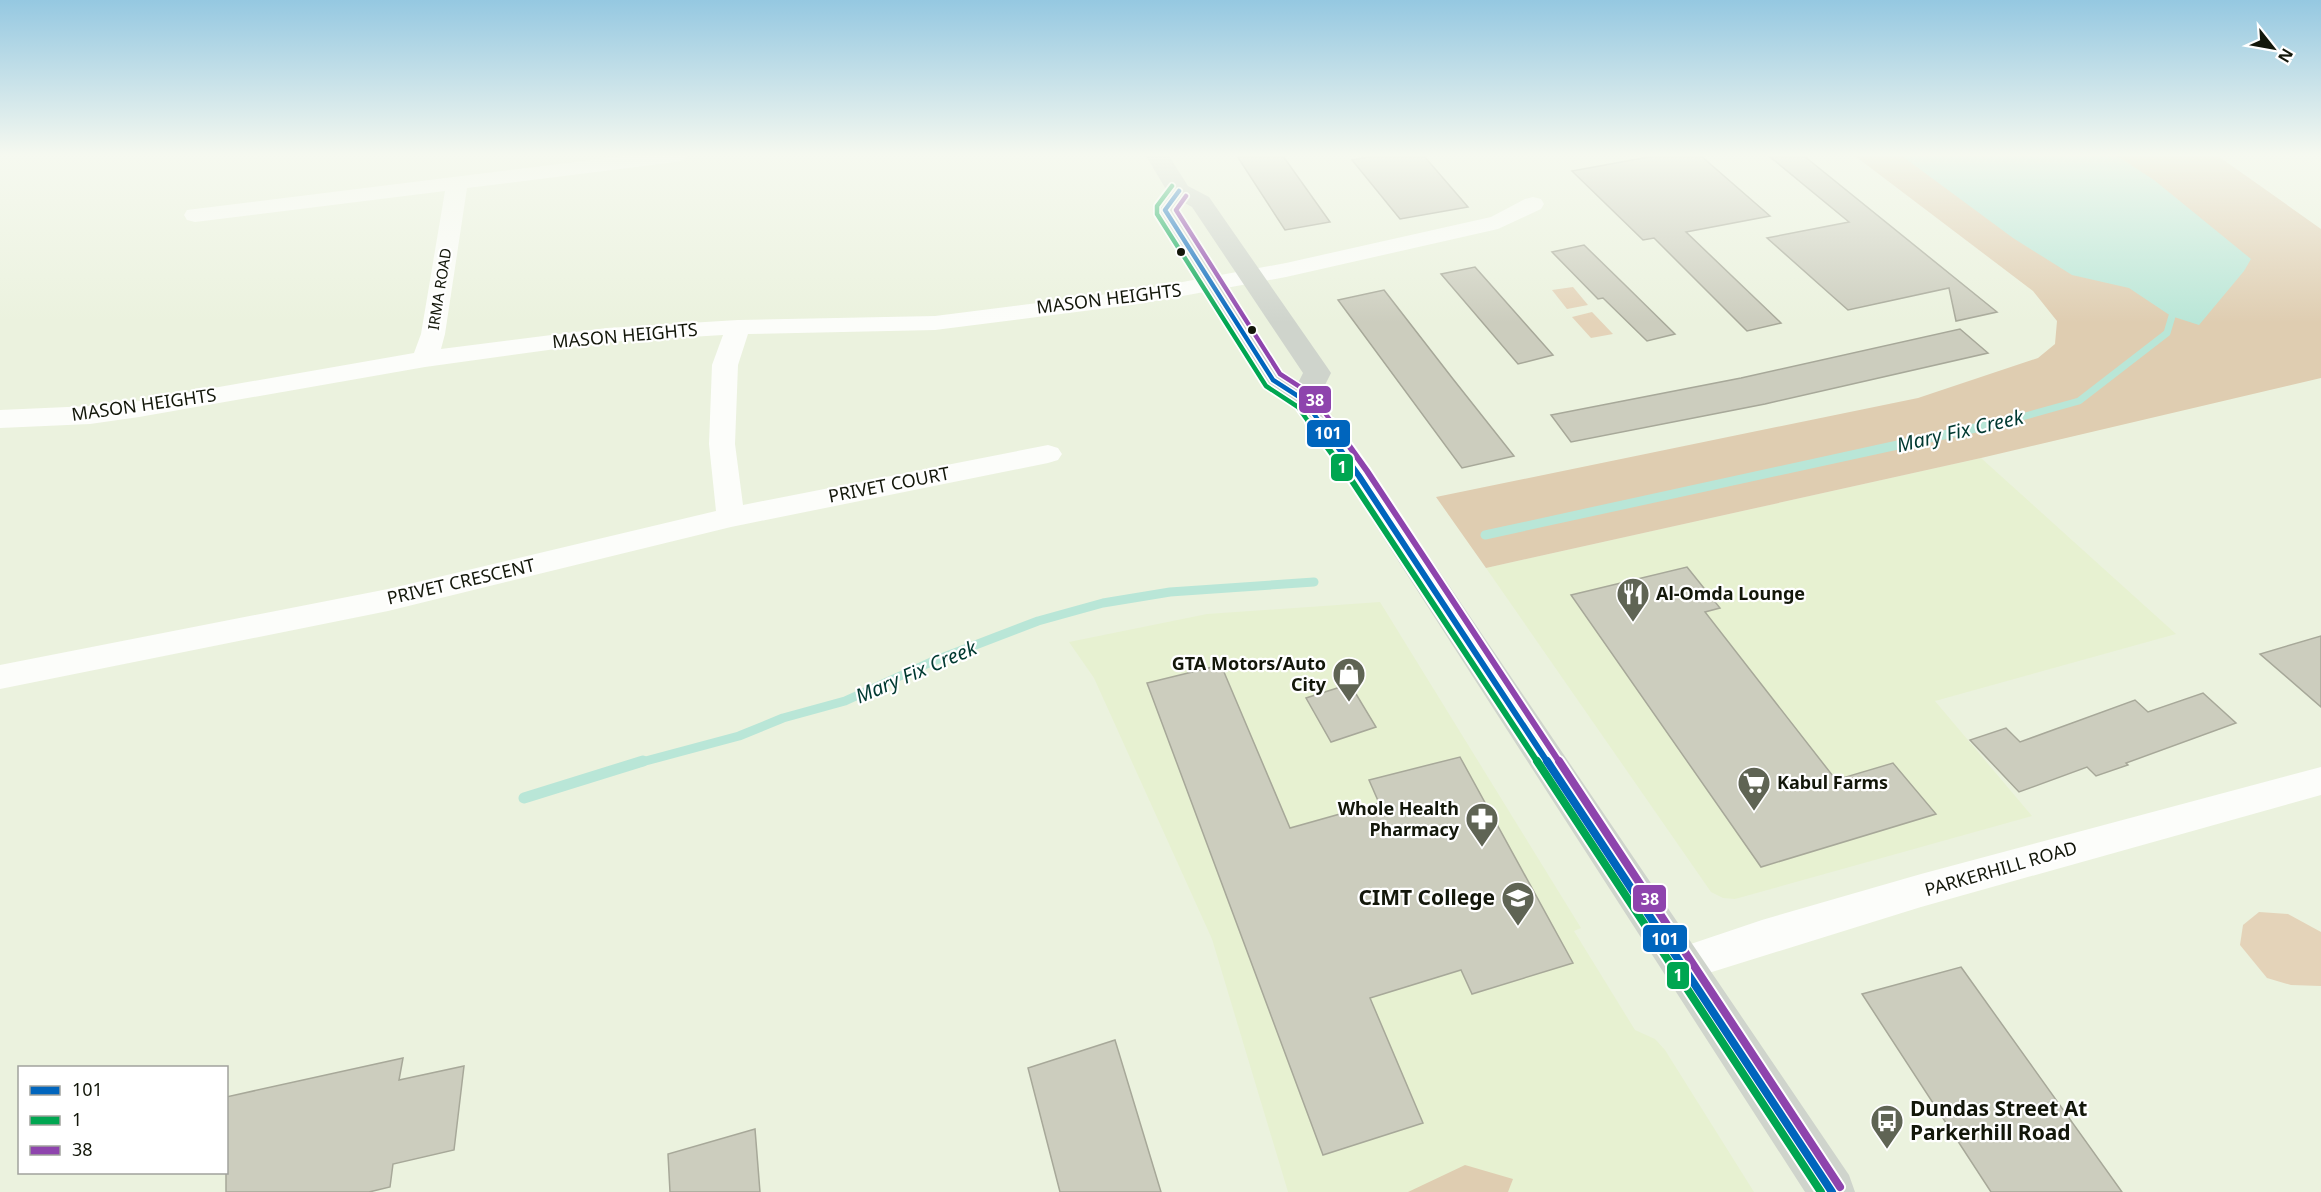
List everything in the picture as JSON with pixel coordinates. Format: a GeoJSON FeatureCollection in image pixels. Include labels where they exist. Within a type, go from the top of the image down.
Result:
{"type":"FeatureCollection","features":[{"type":"Feature","properties":{"kind":"main road"},"geometry":{"type":"LineString","coordinates":[[1166,212],[1272,380],[1304,400],[1359,476],[1683,963],[1832,1192]]}},
{"type":"Feature","properties":{"kind":"main road"},"geometry":{"type":"LineString","coordinates":[[1207,212],[1317,374],[1304,400]]}},
{"type":"Feature","properties":{"kind":"street"},"geometry":{"type":"LineString","coordinates":[[195,215],[223,212]]}},
{"type":"Feature","properties":{"kind":"street","name":"IRMA ROAD"},"geometry":{"type":"LineString","coordinates":[[425,360],[433,334],[452,212]]}},
{"type":"Feature","properties":{"kind":"street","name":"MASON HEIGHTS"},"geometry":{"type":"LineString","coordinates":[[0,419],[90,415],[139,409],[425,360],[607,335],[738,327],[935,323],[1139,297],[1251,277],[1498,222],[1518,212]]}},
{"type":"Feature","properties":{"kind":"street"},"geometry":{"type":"LineString","coordinates":[[731,517],[722,444],[724,364],[738,327]]}},
{"type":"Feature","properties":{"kind":"street","name":"PRIVET COURT"},"geometry":{"type":"LineString","coordinates":[[731,517],[1048,454]]}},
{"type":"Feature","properties":{"kind":"street","name":"PRIVET CRESCENT"},"geometry":{"type":"LineString","coordinates":[[0,677],[388,600],[731,517]]}},
{"type":"Feature","properties":{"kind":"street","name":"PARKERHILL ROAD"},"geometry":{"type":"LineString","coordinates":[[1683,963],[1751,940],[1996,869],[2321,782]]}},
{"type":"Feature","properties":{"kind":"shaded area"},"geometry":{"type":"Polygon","coordinates":[[[1928,212],[2296,212],[2321,229],[2321,378],[1981,458],[1486,568],[1436,497],[1918,398],[2038,358],[2055,344],[2057,321],[2033,291],[1928,212]]]}},
{"type":"Feature","properties":{"kind":"shaded area"},"geometry":{"type":"Polygon","coordinates":[[[1573,287],[1588,305],[1567,309],[1552,290],[1573,287]]]}},
{"type":"Feature","properties":{"kind":"shaded area"},"geometry":{"type":"Polygon","coordinates":[[[1592,312],[1613,334],[1591,338],[1572,317],[1592,312]]]}},
{"type":"Feature","properties":{"kind":"shaded area"},"geometry":{"type":"Polygon","coordinates":[[[1981,458],[2176,634],[1935,701],[2032,816],[1735,899],[1723,898],[1711,892],[1486,568],[1981,458]]]}},
{"type":"Feature","properties":{"kind":"shaded area"},"geometry":{"type":"Polygon","coordinates":[[[1380,602],[1581,928],[1574,931],[1635,1030],[1655,1039],[1665,1050],[1754,1192],[1288,1192],[1212,939],[1094,678],[1069,642],[1207,614],[1380,602]]]}},
{"type":"Feature","properties":{"kind":"shaded area"},"geometry":{"type":"Polygon","coordinates":[[[2259,912],[2288,914],[2321,932],[2321,986],[2291,985],[2267,978],[2240,945],[2243,925],[2259,912]]]}},
{"type":"Feature","properties":{"kind":"shaded area"},"geometry":{"type":"Polygon","coordinates":[[[1465,1165],[1513,1179],[1508,1192],[1408,1192],[1465,1165]]]}},
{"type":"Feature","properties":{"kind":"water"},"geometry":{"type":"Polygon","coordinates":[[[1977,212],[2193,212],[2251,259],[2244,271],[2199,325],[2171,316],[2129,288],[2072,275],[2013,238],[1977,212]]]}},
{"type":"Feature","properties":{"kind":"building"},"geometry":{"type":"Polygon","coordinates":[[[1273,212],[1323,212],[1330,222],[1285,230],[1273,212]]]}},
{"type":"Feature","properties":{"kind":"building"},"geometry":{"type":"Polygon","coordinates":[[[1394,212],[1442,212],[1400,219],[1394,212]]]}},
{"type":"Feature","properties":{"kind":"building"},"geometry":{"type":"Polygon","coordinates":[[[1614,212],[1765,212],[1770,216],[1686,232],[1781,323],[1747,331],[1654,238],[1643,240],[1614,212]]]}},
{"type":"Feature","properties":{"kind":"building"},"geometry":{"type":"Polygon","coordinates":[[[1836,212],[1873,212],[1997,312],[1956,321],[1949,288],[1848,310],[1767,238],[1849,222],[1836,212]]]}},
{"type":"Feature","properties":{"kind":"building"},"geometry":{"type":"Polygon","coordinates":[[[1584,245],[1675,334],[1647,341],[1603,298],[1598,299],[1552,252],[1584,245]]]}},
{"type":"Feature","properties":{"kind":"building"},"geometry":{"type":"Polygon","coordinates":[[[1475,267],[1553,355],[1518,364],[1441,274],[1475,267]]]}},
{"type":"Feature","properties":{"kind":"building"},"geometry":{"type":"Polygon","coordinates":[[[1384,290],[1514,456],[1462,468],[1338,300],[1384,290]]]}},
{"type":"Feature","properties":{"kind":"building"},"geometry":{"type":"Polygon","coordinates":[[[1960,329],[1988,353],[1765,404],[1571,442],[1551,415],[1741,378],[1960,329]]]}},
{"type":"Feature","properties":{"kind":"building"},"geometry":{"type":"Polygon","coordinates":[[[1687,567],[1720,608],[1705,612],[1836,780],[1893,763],[1936,814],[1761,867],[1571,595],[1687,567]]]}},
{"type":"Feature","properties":{"kind":"building"},"geometry":{"type":"Polygon","coordinates":[[[2321,636],[2321,707],[2260,654],[2321,636]]]}},
{"type":"Feature","properties":{"kind":"building"},"geometry":{"type":"Polygon","coordinates":[[[1221,665],[1290,828],[1379,803],[1369,780],[1460,757],[1573,963],[1472,994],[1461,970],[1370,998],[1423,1123],[1323,1155],[1147,683],[1221,665]]]}},
{"type":"Feature","properties":{"kind":"building"},"geometry":{"type":"Polygon","coordinates":[[[1350,684],[1376,727],[1331,742],[1306,698],[1350,684]]]}},
{"type":"Feature","properties":{"kind":"building"},"geometry":{"type":"Polygon","coordinates":[[[2203,693],[2236,723],[2096,776],[2087,767],[2019,792],[1970,740],[2006,728],[2020,742],[2135,700],[2148,712],[2203,693]]]}},
{"type":"Feature","properties":{"kind":"building"},"geometry":{"type":"Polygon","coordinates":[[[1961,967],[2122,1192],[1991,1192],[1862,994],[1961,967]]]}},
{"type":"Feature","properties":{"kind":"building"},"geometry":{"type":"Polygon","coordinates":[[[1115,1040],[1161,1192],[1060,1192],[1028,1068],[1115,1040]]]}},
{"type":"Feature","properties":{"kind":"building"},"geometry":{"type":"Polygon","coordinates":[[[403,1058],[399,1080],[464,1066],[454,1150],[393,1164],[390,1187],[369,1192],[226,1192],[228,1097],[403,1058]]]}},
{"type":"Feature","properties":{"kind":"building"},"geometry":{"type":"Polygon","coordinates":[[[755,1129],[760,1192],[670,1192],[668,1154],[755,1129]]]}},
{"type":"Feature","properties":{"kind":"waterway","name":"Mary Fix Creek"},"geometry":{"type":"LineString","coordinates":[[1997,424],[2079,401],[2167,333],[2175,306]]}},
{"type":"Feature","properties":{"kind":"waterway","name":"Mary Fix Creek"},"geometry":{"type":"LineString","coordinates":[[1485,535],[2003,422]]}},
{"type":"Feature","properties":{"kind":"waterway","name":"Mary Fix Creek"},"geometry":{"type":"LineString","coordinates":[[638,763],[739,736],[783,718],[845,701],[931,662],[1038,621],[1103,603],[1170,592],[1314,582]]}},
{"type":"Feature","properties":{"kind":"waterway","name":"Mary Fix Creek"},"geometry":{"type":"LineString","coordinates":[[524,798],[643,761]]}},
{"type":"Feature","properties":{"kind":"transit line","name":"1"},"geometry":{"type":"LineString","coordinates":[[1157,212],[1266,386],[1298,407],[1352,481],[1821,1192]]}},
{"type":"Feature","properties":{"kind":"transit line","name":"101"},"geometry":{"type":"LineString","coordinates":[[1166,212],[1273,380],[1304,400],[1359,476],[1832,1192]]}},
{"type":"Feature","properties":{"kind":"transit line","name":"38"},"geometry":{"type":"LineString","coordinates":[[1177,212],[1280,374],[1311,394],[1367,471],[1840,1187]]}},
{"type":"Feature","properties":{"kind":"place","name":"Al-Omda Lounge"},"geometry":{"type":"Point","coordinates":[1633,623]}},
{"type":"Feature","properties":{"kind":"place","name":"GTA Motors/Auto City"},"geometry":{"type":"Point","coordinates":[1349,703]}},
{"type":"Feature","properties":{"kind":"place","name":"Kabul Farms"},"geometry":{"type":"Point","coordinates":[1754,812]}},
{"type":"Feature","properties":{"kind":"place","name":"Whole Health Pharmacy"},"geometry":{"type":"Point","coordinates":[1482,848]}},
{"type":"Feature","properties":{"kind":"place","name":"CIMT College"},"geometry":{"type":"Point","coordinates":[1518,927]}},
{"type":"Feature","properties":{"kind":"place","name":"Dundas Street At Parkerhill Road"},"geometry":{"type":"Point","coordinates":[1887,1150]}}]}
